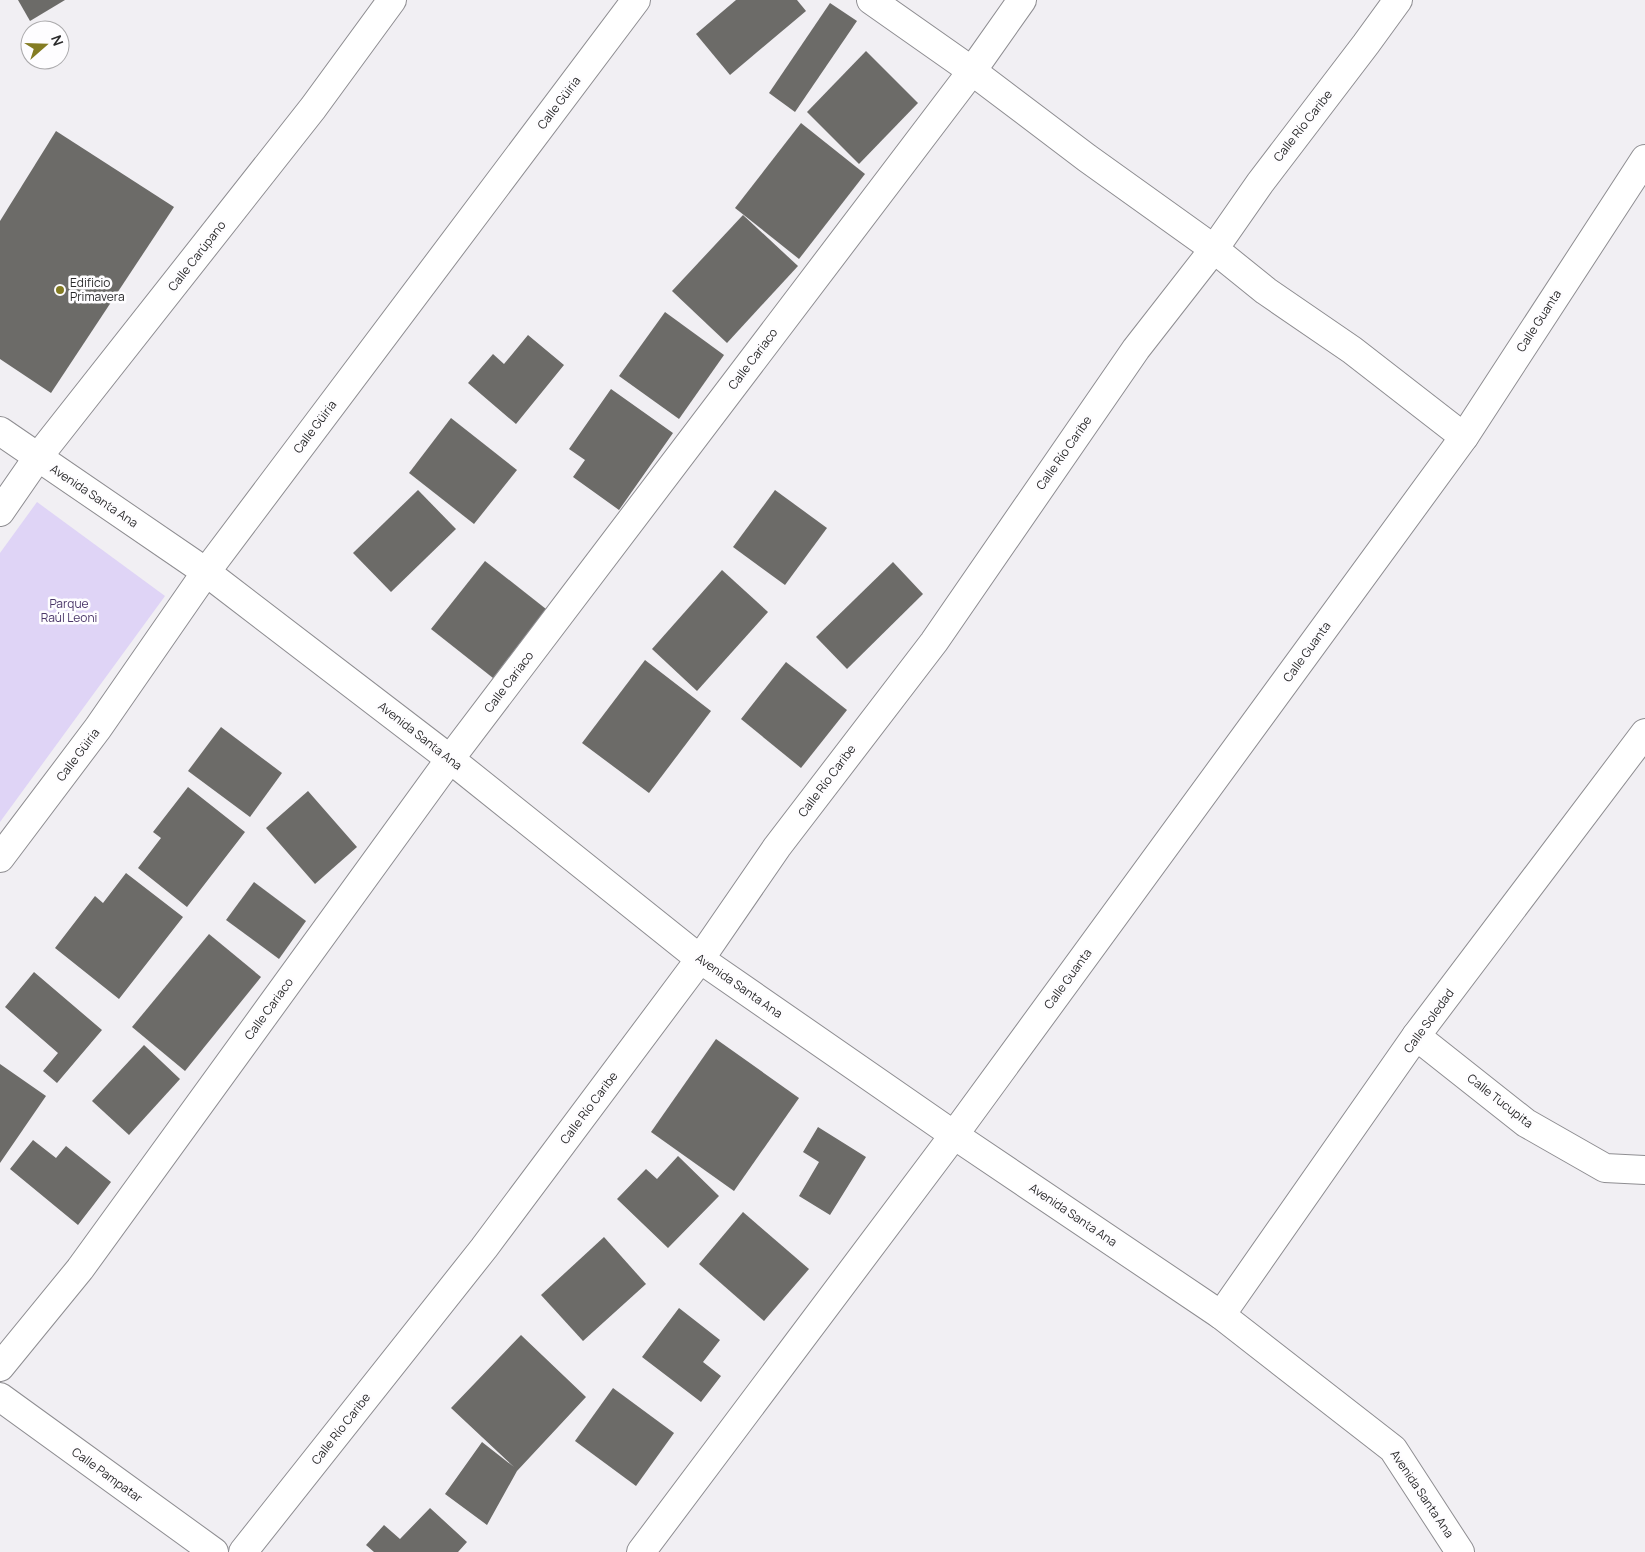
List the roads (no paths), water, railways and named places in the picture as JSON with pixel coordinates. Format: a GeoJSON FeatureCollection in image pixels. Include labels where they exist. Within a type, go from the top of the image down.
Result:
{"type":"FeatureCollection","features":[{"type":"Feature","properties":{"kind":"street","name":"Calle Carúpano"},"geometry":{"type":"LineString","coordinates":[[0,512],[38,458],[313,108],[392,0]]}},
{"type":"Feature","properties":{"kind":"street","name":"Calle Güiria"},"geometry":{"type":"LineString","coordinates":[[0,858],[98,728],[206,572],[636,0]]}},
{"type":"Feature","properties":{"kind":"street"},"geometry":{"type":"LineString","coordinates":[[871,0],[972,71],[1087,158],[1214,248],[1266,291],[1352,350],[1464,437]]}},
{"type":"Feature","properties":{"kind":"street","name":"Calle Cariaco"},"geometry":{"type":"LineString","coordinates":[[0,1367],[80,1269],[450,759],[972,71],[1022,0]]}},
{"type":"Feature","properties":{"kind":"street","name":"Calle Río Caribe"},"geometry":{"type":"LineString","coordinates":[[243,1552],[484,1248],[700,959],[777,847],[934,642],[1136,349],[1214,248],[1260,183],[1398,0]]}},
{"type":"Feature","properties":{"kind":"street","name":"Calle Guanta"},"geometry":{"type":"LineString","coordinates":[[641,1552],[954,1135],[1464,437],[1645,159]]}},
{"type":"Feature","properties":{"kind":"street","name":"Avenida Santa Ana"},"geometry":{"type":"LineString","coordinates":[[0,431],[206,572],[450,759],[700,959],[954,1135],[1221,1315],[1393,1449],[1460,1552]]}},
{"type":"Feature","properties":{"kind":"street","name":"Calle Soledad"},"geometry":{"type":"LineString","coordinates":[[1221,1315],[1416,1036],[1645,732]]}},
{"type":"Feature","properties":{"kind":"street","name":"Calle Tucupita"},"geometry":{"type":"LineString","coordinates":[[1416,1036],[1526,1123],[1605,1168],[1645,1170]]}},
{"type":"Feature","properties":{"kind":"street","name":"Calle Pampatar"},"geometry":{"type":"LineString","coordinates":[[0,1397],[214,1552]]}},
{"type":"Feature","properties":{"kind":"place","name":"Edificio Primavera"},"geometry":{"type":"Point","coordinates":[60,290]}},
{"type":"Feature","properties":{"kind":"park label","name":"Parque Raúl Leoni"},"geometry":{"type":"Point","coordinates":[69,611]}}]}
